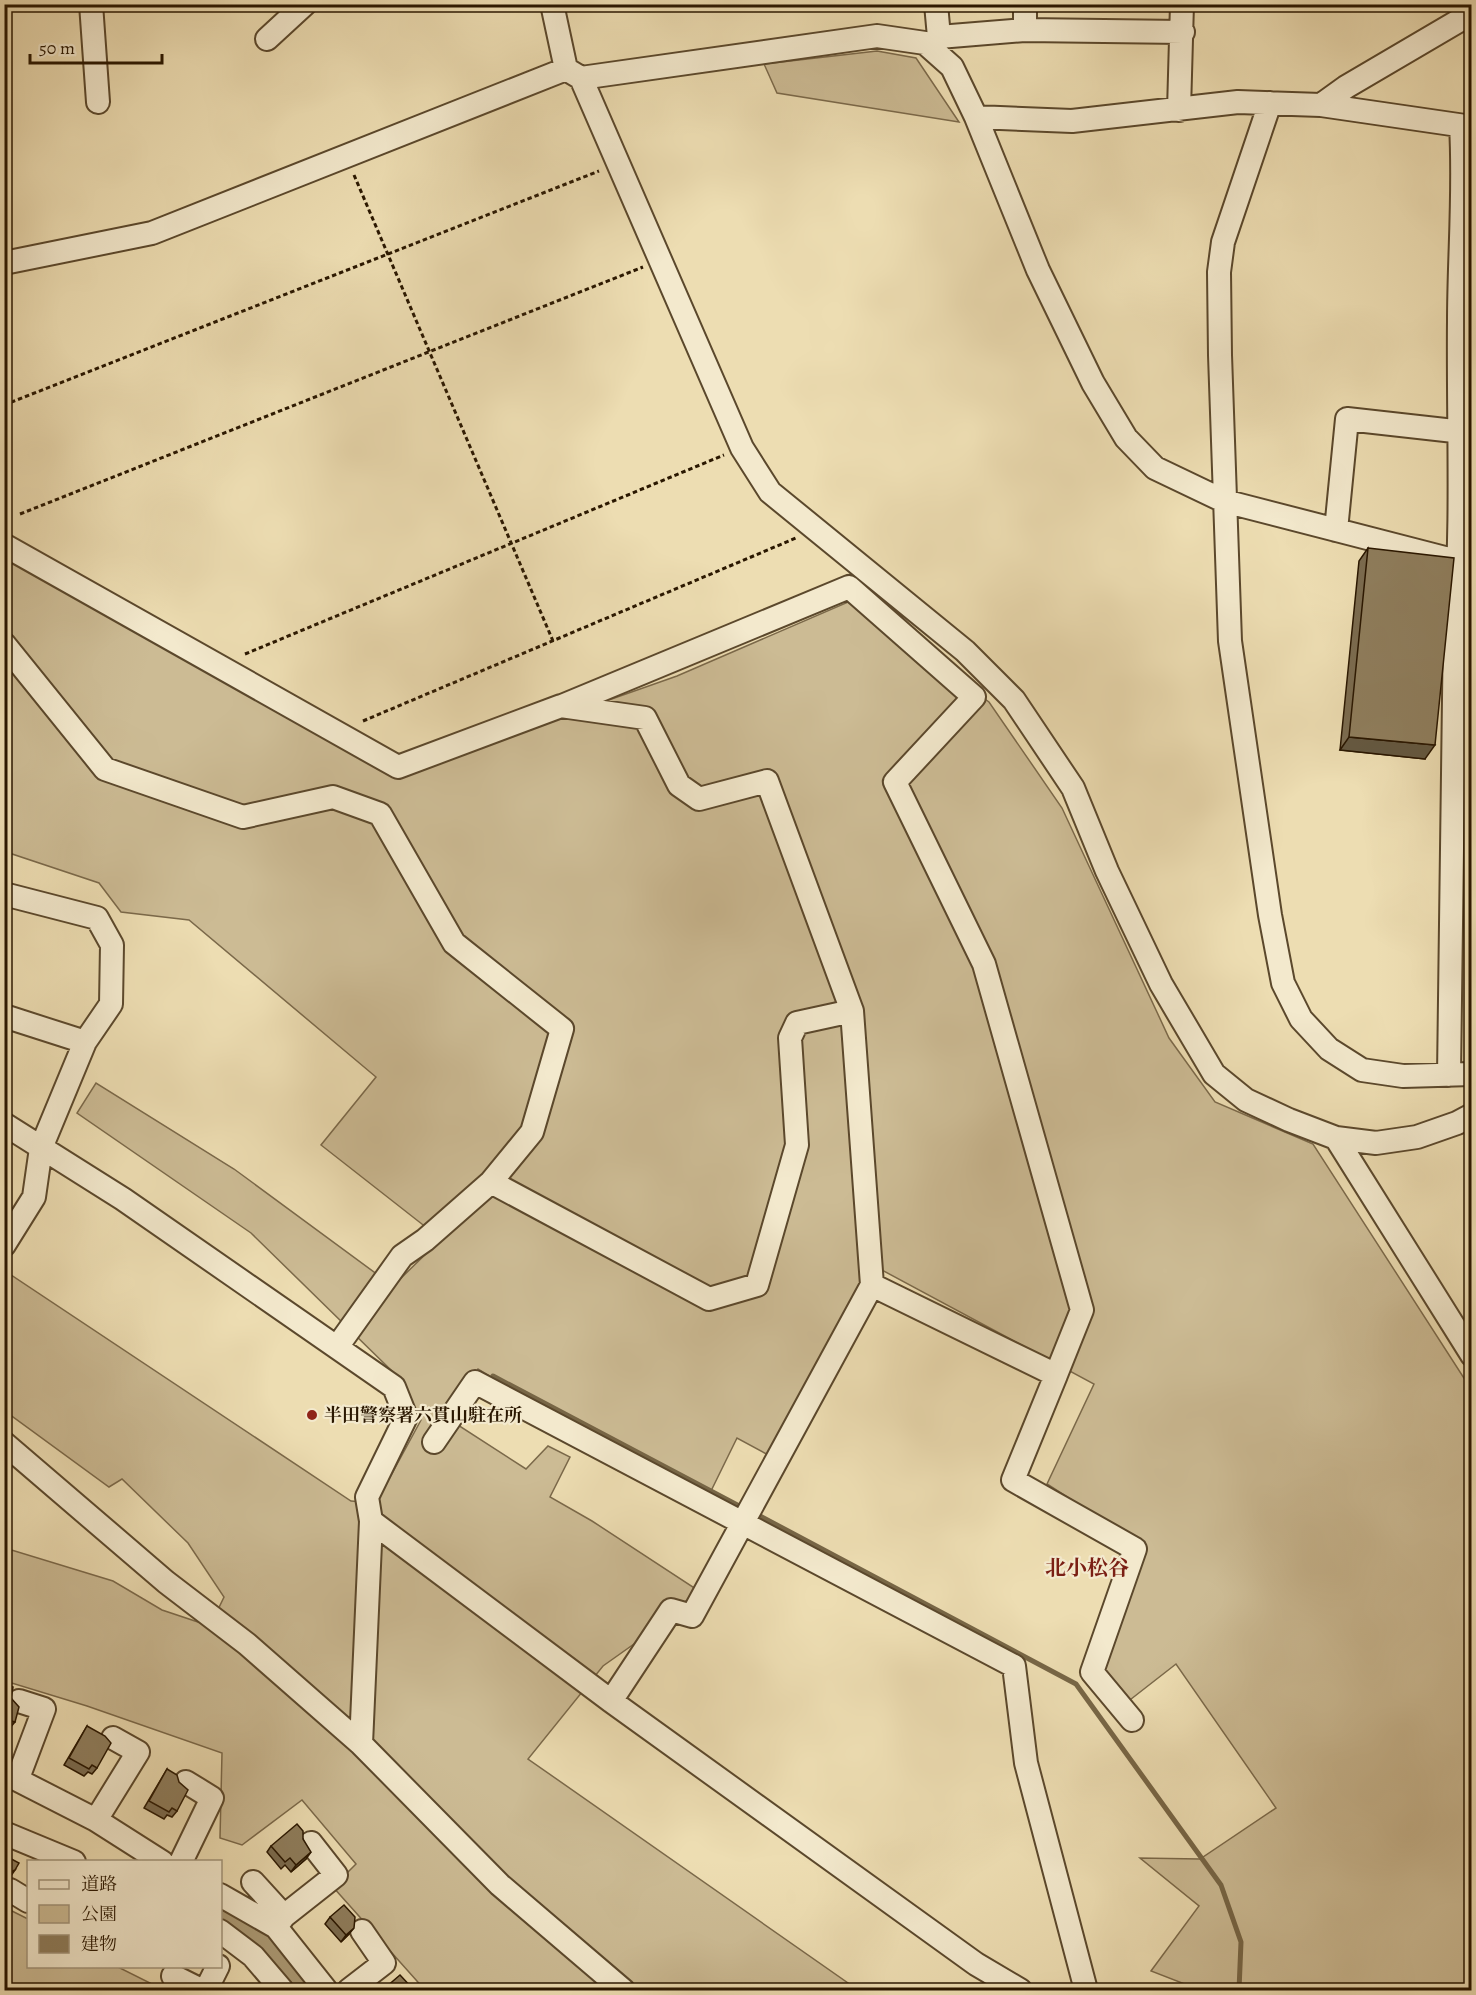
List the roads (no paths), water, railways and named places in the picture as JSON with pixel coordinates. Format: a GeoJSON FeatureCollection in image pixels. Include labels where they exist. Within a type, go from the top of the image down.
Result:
{"type":"FeatureCollection","features":[{"type":"Feature","properties":{"kind":"street"},"geometry":{"type":"LineString","coordinates":[[91,4],[98,102]]}},
{"type":"Feature","properties":{"kind":"street"},"geometry":{"type":"LineString","coordinates":[[267,39],[305,4]]}},
{"type":"Feature","properties":{"kind":"street"},"geometry":{"type":"LineString","coordinates":[[552,4],[573,74],[618,164],[742,448],[770,492],[965,651],[1020,708],[1073,788],[1107,871],[1161,984],[1214,1074],[1246,1100],[1336,1138],[1376,1143],[1418,1137],[1457,1123],[1472,1114]]}},
{"type":"Feature","properties":{"kind":"street"},"geometry":{"type":"LineString","coordinates":[[936,4],[939,37],[1025,30],[1183,32]]}},
{"type":"Feature","properties":{"kind":"street"},"geometry":{"type":"LineString","coordinates":[[1025,4],[1025,30]]}},
{"type":"Feature","properties":{"kind":"street"},"geometry":{"type":"LineString","coordinates":[[1179,110],[1182,4]]}},
{"type":"Feature","properties":{"kind":"street"},"geometry":{"type":"LineString","coordinates":[[1322,105],[1355,81],[1472,13]]}},
{"type":"Feature","properties":{"kind":"street"},"geometry":{"type":"LineString","coordinates":[[4,263],[153,233],[346,157],[573,74],[877,36],[925,43],[951,68],[976,117],[1038,270],[1093,383],[1126,438],[1155,468],[1224,501],[1466,563]]}},
{"type":"Feature","properties":{"kind":"street"},"geometry":{"type":"LineString","coordinates":[[976,117],[1072,121],[1238,102],[1270,103],[1322,105],[1466,126],[1459,306],[1465,432],[1466,563],[1455,623],[1461,902],[1460,1075],[1403,1076],[1362,1070],[1329,1049],[1301,1019],[1283,984],[1270,915],[1230,641],[1224,501],[1220,272],[1223,242],[1270,103]]}},
{"type":"Feature","properties":{"kind":"street"},"geometry":{"type":"LineString","coordinates":[[1336,530],[1347,419],[1465,432]]}},
{"type":"Feature","properties":{"kind":"street"},"geometry":{"type":"LineString","coordinates":[[4,544],[398,767],[561,706],[849,587],[974,697],[896,782],[984,964],[1082,1310],[1013,1480],[1135,1549],[1092,1672],[1132,1720]]}},
{"type":"Feature","properties":{"kind":"street"},"geometry":{"type":"LineString","coordinates":[[4,644],[105,769],[243,817],[333,797],[380,814],[454,943],[562,1029],[532,1132],[491,1182],[425,1240],[402,1256],[337,1347]]}},
{"type":"Feature","properties":{"kind":"street"},"geometry":{"type":"LineString","coordinates":[[561,706],[645,718],[679,785],[699,799],[767,781],[852,1011],[872,1286],[692,1616],[671,1610],[611,1701]]}},
{"type":"Feature","properties":{"kind":"street"},"geometry":{"type":"LineString","coordinates":[[4,894],[97,918],[112,945],[111,1004],[85,1042],[41,1148],[34,1197],[4,1245]]}},
{"type":"Feature","properties":{"kind":"street"},"geometry":{"type":"LineString","coordinates":[[491,1182],[709,1299],[757,1285],[796,1145],[790,1038],[797,1023],[852,1011]]}},
{"type":"Feature","properties":{"kind":"street"},"geometry":{"type":"LineString","coordinates":[[4,1016],[85,1042]]}},
{"type":"Feature","properties":{"kind":"street"},"geometry":{"type":"LineString","coordinates":[[4,1124],[123,1199],[394,1387],[406,1417],[367,1497],[371,1521],[361,1744]]}},
{"type":"Feature","properties":{"kind":"street"},"geometry":{"type":"LineString","coordinates":[[1336,1138],[1472,1355]]}},
{"type":"Feature","properties":{"kind":"street"},"geometry":{"type":"LineString","coordinates":[[872,1286],[1056,1375]]}},
{"type":"Feature","properties":{"kind":"street"},"geometry":{"type":"LineString","coordinates":[[434,1442],[475,1382],[1014,1666],[1026,1763],[1086,1990]]}},
{"type":"Feature","properties":{"kind":"street"},"geometry":{"type":"LineString","coordinates":[[4,1443],[166,1582],[247,1644],[361,1744],[500,1886],[623,1990]]}},
{"type":"Feature","properties":{"kind":"street"},"geometry":{"type":"LineString","coordinates":[[371,1521],[611,1701],[976,1964],[1020,1990]]}},
{"type":"Feature","properties":{"kind":"street"},"geometry":{"type":"LineString","coordinates":[[19,1701],[44,1709],[11,1775],[96,1820],[157,1860]]}},
{"type":"Feature","properties":{"kind":"street"},"geometry":{"type":"LineString","coordinates":[[96,1820],[138,1752],[113,1738]]}},
{"type":"Feature","properties":{"kind":"street"},"geometry":{"type":"LineString","coordinates":[[182,1860],[212,1798],[186,1782]]}},
{"type":"Feature","properties":{"kind":"street"},"geometry":{"type":"LineString","coordinates":[[4,1833],[63,1859]]}},
{"type":"Feature","properties":{"kind":"street"},"geometry":{"type":"LineString","coordinates":[[280,1922],[336,1875],[312,1843]]}},
{"type":"Feature","properties":{"kind":"street"},"geometry":{"type":"LineString","coordinates":[[253,1882],[326,1990]]}},
{"type":"Feature","properties":{"kind":"street"},"geometry":{"type":"LineString","coordinates":[[222,1895],[280,1922]]}},
{"type":"Feature","properties":{"kind":"street"},"geometry":{"type":"LineString","coordinates":[[349,1990],[384,1963],[362,1931]]}},
{"type":"Feature","properties":{"kind":"street"},"geometry":{"type":"LineString","coordinates":[[222,1951],[226,1934],[254,1956],[282,1990]]}},
{"type":"Feature","properties":{"kind":"street"},"geometry":{"type":"LineString","coordinates":[[206,1990],[217,1968]]}},
{"type":"Feature","properties":{"kind":"street"},"geometry":{"type":"LineString","coordinates":[[173,1976],[201,1990]]}},
{"type":"Feature","properties":{"kind":"waterway"},"geometry":{"type":"LineString","coordinates":[[493,1376],[743,1508]]}},
{"type":"Feature","properties":{"kind":"waterway"},"geometry":{"type":"LineString","coordinates":[[760,1516],[1076,1684],[1221,1885],[1241,1942],[1239,1990]]}},
{"type":"Feature","properties":{"kind":"waterway"},"geometry":{"type":"LineString","coordinates":[[222,1915],[261,1934],[306,1990]]}},
{"type":"Feature","properties":{"kind":"place","name":"半田警察署六貫山駐在所"},"geometry":{"type":"Point","coordinates":[312,1415]}},
{"type":"Feature","properties":{"kind":"district","name":"北小松谷"},"geometry":{"type":"Point","coordinates":[1087,1568]}}]}
